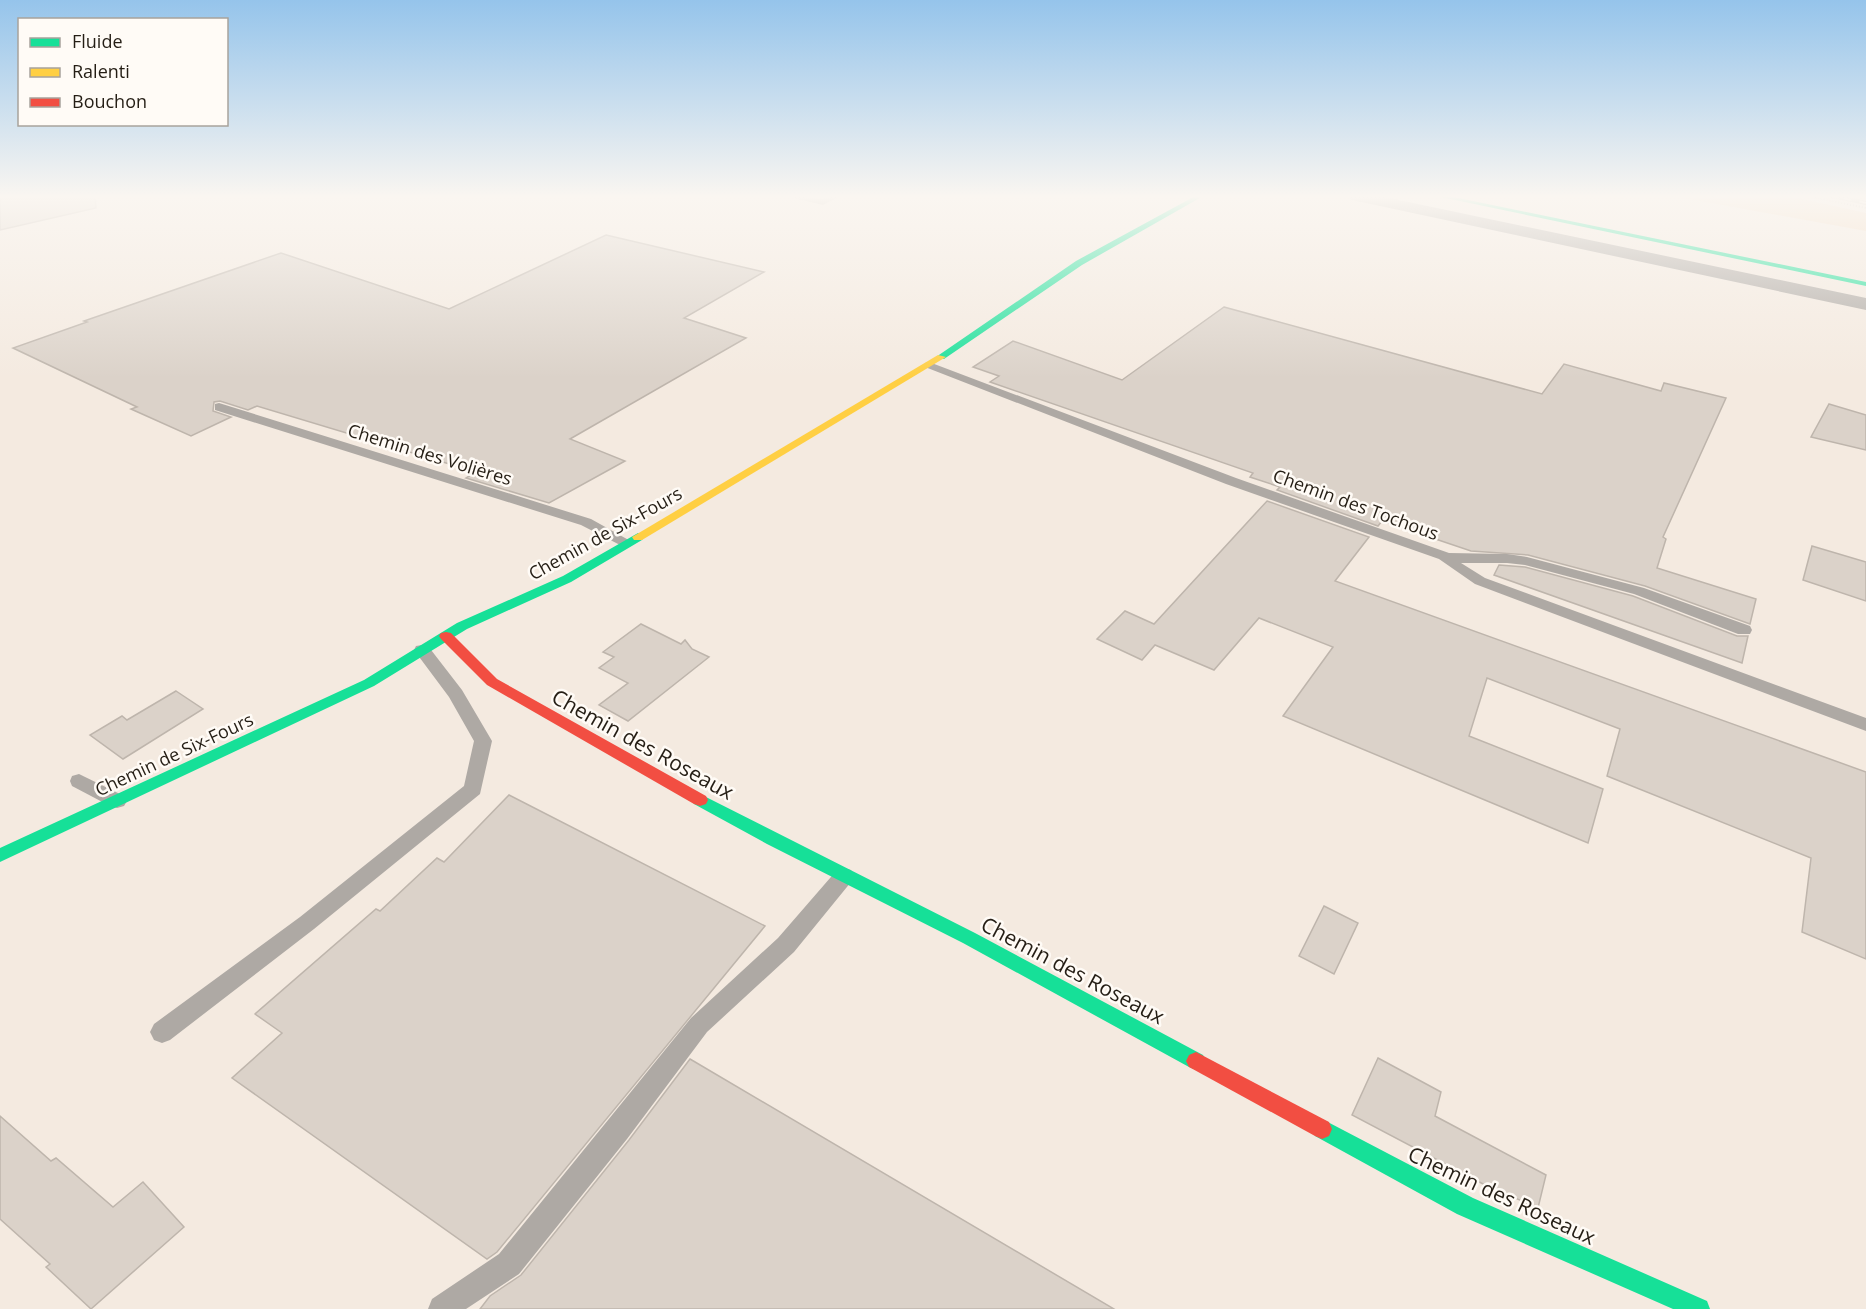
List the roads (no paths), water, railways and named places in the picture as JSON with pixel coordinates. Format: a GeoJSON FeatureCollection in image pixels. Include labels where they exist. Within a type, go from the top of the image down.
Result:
{"type":"FeatureCollection","features":[{"type":"Feature","properties":{"kind":"main road","name":"Chemin de Six-Fours"},"geometry":{"type":"LineString","coordinates":[[0,855],[369,683],[462,626],[567,579],[929,366],[1092,256]]}},
{"type":"Feature","properties":{"kind":"main road"},"geometry":{"type":"LineString","coordinates":[[1731,256],[1866,284]]}},
{"type":"Feature","properties":{"kind":"main road","name":"Chemin des Roseaux"},"geometry":{"type":"LineString","coordinates":[[446,636],[492,682],[773,840],[969,938],[1465,1206],[1699,1309]]}},
{"type":"Feature","properties":{"kind":"street"},"geometry":{"type":"LineString","coordinates":[[1640,256],[1866,304]]}},
{"type":"Feature","properties":{"kind":"lane","name":"Chemin des Tochous"},"geometry":{"type":"LineString","coordinates":[[929,366],[1231,481],[1444,556],[1480,581],[1866,725]]}},
{"type":"Feature","properties":{"kind":"lane","name":"Chemin des Volières"},"geometry":{"type":"LineString","coordinates":[[219,407],[458,478],[586,522],[627,543]]}},
{"type":"Feature","properties":{"kind":"lane"},"geometry":{"type":"LineString","coordinates":[[1444,556],[1466,561],[1510,556],[1639,591],[1744,630]]}},
{"type":"Feature","properties":{"kind":"lane"},"geometry":{"type":"LineString","coordinates":[[162,1032],[307,923],[473,789],[483,741],[456,694],[422,650]]}},
{"type":"Feature","properties":{"kind":"lane"},"geometry":{"type":"LineString","coordinates":[[79,781],[117,801]]}},
{"type":"Feature","properties":{"kind":"lane"},"geometry":{"type":"LineString","coordinates":[[442,1309],[509,1264],[618,1130],[699,1025],[786,945],[844,876]]}}]}
